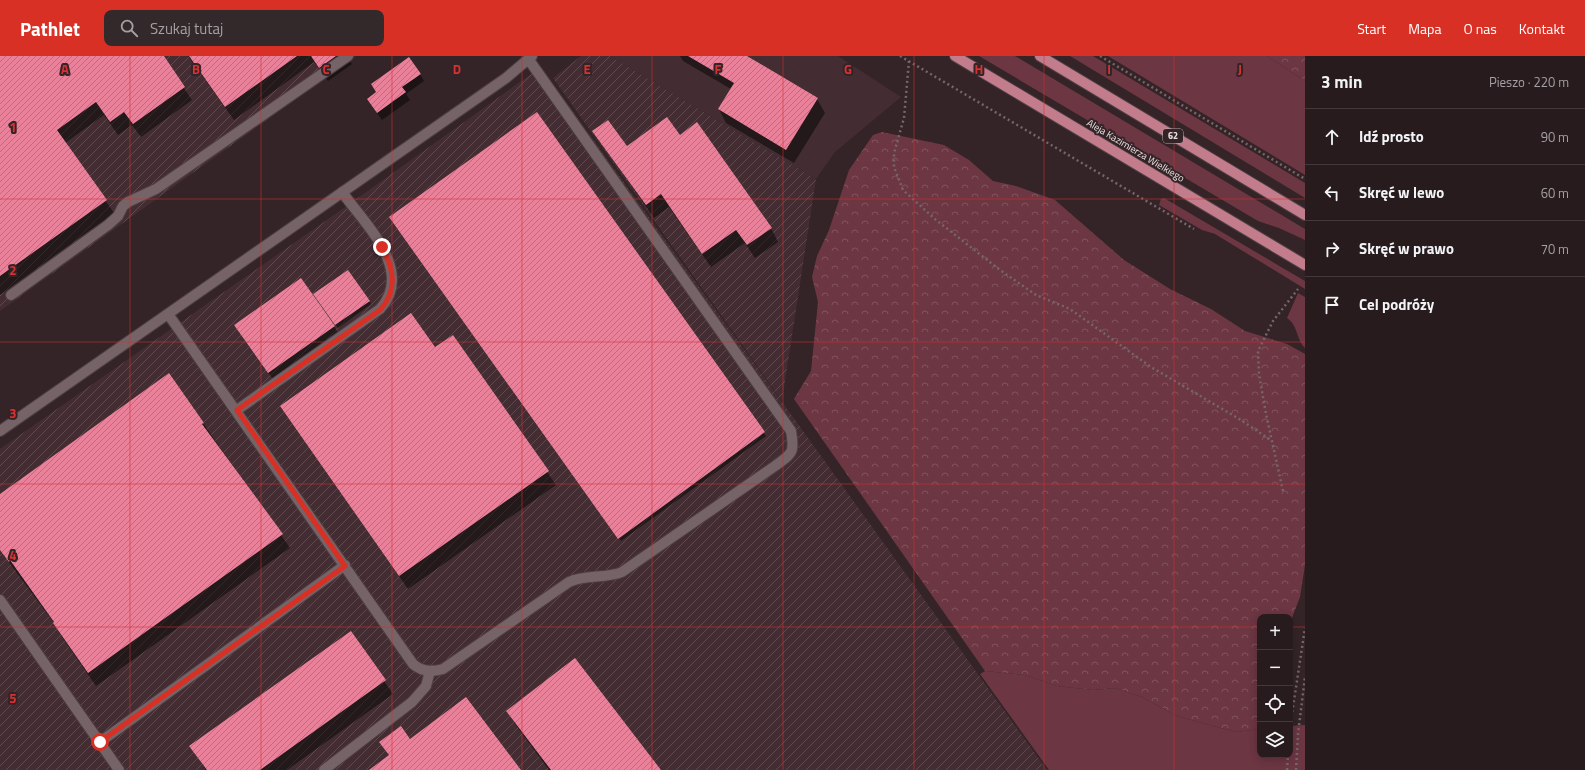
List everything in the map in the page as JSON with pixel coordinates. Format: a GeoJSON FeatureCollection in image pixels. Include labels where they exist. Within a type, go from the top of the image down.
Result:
{"type":"FeatureCollection","features":[{"type":"Feature","properties":{"kind":"main road","name":"Aleja Kazimierza Wielkiego"},"geometry":{"type":"LineString","coordinates":[[955,56],[1305,265]]}},
{"type":"Feature","properties":{"kind":"main road","name":"62"},"geometry":{"type":"LineString","coordinates":[[1040,56],[1305,215]]}},
{"type":"Feature","properties":{"kind":"lane"},"geometry":{"type":"LineString","coordinates":[[11,295],[108,225],[118,216],[123,206],[128,202],[156,189],[348,56]]}},
{"type":"Feature","properties":{"kind":"lane"},"geometry":{"type":"LineString","coordinates":[[0,431],[506,78],[530,58],[791,431],[793,445],[791,454],[622,572],[615,575],[580,577],[569,582],[450,665],[430,671],[417,667],[413,664],[237,410],[168,314]]}},
{"type":"Feature","properties":{"kind":"lane"},"geometry":{"type":"LineString","coordinates":[[237,410],[380,310],[391,293],[393,281],[390,261],[382,247],[342,192]]}},
{"type":"Feature","properties":{"kind":"lane"},"geometry":{"type":"LineString","coordinates":[[100,742],[345,566]]}},
{"type":"Feature","properties":{"kind":"lane"},"geometry":{"type":"LineString","coordinates":[[0,600],[118,769]]}},
{"type":"Feature","properties":{"kind":"lane"},"geometry":{"type":"LineString","coordinates":[[324,770],[412,702],[426,686],[430,671]]}},
{"type":"Feature","properties":{"kind":"path"},"geometry":{"type":"LineString","coordinates":[[900,56],[1194,229]]}},
{"type":"Feature","properties":{"kind":"path"},"geometry":{"type":"LineString","coordinates":[[1100,56],[1305,179]]}},
{"type":"Feature","properties":{"kind":"path"},"geometry":{"type":"LineString","coordinates":[[909,62],[904,118],[894,153],[894,168],[903,190],[936,220],[1036,295],[1070,309],[1152,367],[1241,420],[1272,441]]}},
{"type":"Feature","properties":{"kind":"path"},"geometry":{"type":"LineString","coordinates":[[1283,491],[1259,374],[1258,351],[1273,321],[1298,289]]}},
{"type":"Feature","properties":{"kind":"path"},"geometry":{"type":"LineString","coordinates":[[1291,722],[1305,628]]}},
{"type":"Feature","properties":{"kind":"path"},"geometry":{"type":"LineString","coordinates":[[1296,770],[1298,734],[1305,677]]}},
{"type":"Feature","properties":{"kind":"path"},"geometry":{"type":"LineString","coordinates":[[1287,770],[1288,758]]}},
{"type":"Feature","properties":{"kind":"shaded area"},"geometry":{"type":"Polygon","coordinates":[[[0,56],[356,56],[0,311],[0,56]]]}},
{"type":"Feature","properties":{"kind":"shaded area"},"geometry":{"type":"Polygon","coordinates":[[[581,56],[610,56],[816,179],[782,401],[553,78],[581,56]]]}},
{"type":"Feature","properties":{"kind":"shaded area"},"geometry":{"type":"Polygon","coordinates":[[[610,56],[838,56],[901,97],[835,152],[816,179],[610,56]]]}},
{"type":"Feature","properties":{"kind":"shaded area"},"geometry":{"type":"Polygon","coordinates":[[[541,67],[1047,770],[0,770],[0,449],[341,210],[541,67]]]}},
{"type":"Feature","properties":{"kind":"green space"},"geometry":{"type":"Polygon","coordinates":[[[979,56],[1015,56],[1305,229],[1305,240],[1279,228],[1258,221],[979,56]]]}},
{"type":"Feature","properties":{"kind":"green space"},"geometry":{"type":"Polygon","coordinates":[[[1070,56],[1093,56],[1305,183],[1305,198],[1070,56]]]}},
{"type":"Feature","properties":{"kind":"green space"},"geometry":{"type":"Polygon","coordinates":[[[1108,56],[1267,56],[1305,81],[1305,175],[1108,56]]]}},
{"type":"Feature","properties":{"kind":"green space"},"geometry":{"type":"Polygon","coordinates":[[[1267,56],[1305,56],[1305,81],[1267,56]]]}},
{"type":"Feature","properties":{"kind":"green space"},"geometry":{"type":"Polygon","coordinates":[[[882,132],[944,145],[969,160],[993,181],[1016,186],[1055,200],[1124,260],[1170,289],[1211,309],[1245,331],[1287,344],[1305,354],[1305,565],[1300,597],[1293,615],[1257,614],[1257,729],[1236,732],[1187,719],[1173,714],[1142,697],[1115,688],[1093,690],[1057,686],[1025,675],[985,671],[794,399],[811,371],[818,302],[812,277],[817,256],[829,230],[849,170],[873,135],[882,132]]]}},
{"type":"Feature","properties":{"kind":"green space"},"geometry":{"type":"Polygon","coordinates":[[[1164,198],[1305,281],[1305,289],[1215,234],[1202,230],[1159,205],[1161,199],[1164,198]]]}},
{"type":"Feature","properties":{"kind":"green space"},"geometry":{"type":"Polygon","coordinates":[[[1298,293],[1305,297],[1305,348],[1293,324],[1287,318],[1298,293]]]}},
{"type":"Feature","properties":{"kind":"green space"},"geometry":{"type":"Polygon","coordinates":[[[985,671],[1025,675],[1057,686],[1093,690],[1115,688],[1142,697],[1173,714],[1187,719],[1236,732],[1257,729],[1257,758],[1293,758],[1293,726],[1305,725],[1305,770],[1049,770],[980,674],[985,671]]]}},
{"type":"Feature","properties":{"kind":"building"},"geometry":{"type":"Polygon","coordinates":[[[0,56],[164,56],[185,87],[133,124],[124,112],[110,122],[96,102],[57,130],[107,200],[0,276],[0,56]]]}},
{"type":"Feature","properties":{"kind":"building"},"geometry":{"type":"Polygon","coordinates":[[[189,56],[297,56],[225,107],[189,56]]]}},
{"type":"Feature","properties":{"kind":"building"},"geometry":{"type":"Polygon","coordinates":[[[311,56],[336,56],[319,68],[311,56]]]}},
{"type":"Feature","properties":{"kind":"building"},"geometry":{"type":"Polygon","coordinates":[[[688,56],[747,56],[818,98],[786,150],[718,109],[734,83],[688,56]]]}},
{"type":"Feature","properties":{"kind":"building"},"geometry":{"type":"Polygon","coordinates":[[[409,57],[421,74],[402,87],[406,92],[377,113],[367,99],[376,92],[371,84],[409,57]]]}},
{"type":"Feature","properties":{"kind":"building"},"geometry":{"type":"Polygon","coordinates":[[[537,112],[765,432],[618,539],[389,217],[537,112]]]}},
{"type":"Feature","properties":{"kind":"building"},"geometry":{"type":"Polygon","coordinates":[[[667,117],[680,135],[697,122],[772,228],[747,245],[736,230],[702,254],[661,194],[646,205],[592,131],[608,120],[627,146],[667,117]]]}},
{"type":"Feature","properties":{"kind":"building"},"geometry":{"type":"Polygon","coordinates":[[[348,270],[370,301],[335,325],[313,294],[348,270]]]}},
{"type":"Feature","properties":{"kind":"building"},"geometry":{"type":"Polygon","coordinates":[[[301,278],[335,326],[268,373],[234,325],[301,278]]]}},
{"type":"Feature","properties":{"kind":"building"},"geometry":{"type":"Polygon","coordinates":[[[411,313],[435,347],[453,335],[549,471],[399,576],[280,406],[411,313]]]}},
{"type":"Feature","properties":{"kind":"building"},"geometry":{"type":"Polygon","coordinates":[[[169,373],[204,423],[202,424],[283,534],[88,673],[10,560],[9,562],[0,550],[0,494],[169,373]]]}},
{"type":"Feature","properties":{"kind":"building"},"geometry":{"type":"Polygon","coordinates":[[[351,631],[386,680],[260,770],[207,770],[189,746],[351,631]]]}},
{"type":"Feature","properties":{"kind":"building"},"geometry":{"type":"Polygon","coordinates":[[[575,658],[661,770],[551,770],[506,711],[575,658]]]}},
{"type":"Feature","properties":{"kind":"building"},"geometry":{"type":"Polygon","coordinates":[[[466,697],[521,770],[369,770],[389,755],[379,742],[401,726],[410,739],[466,697]]]}},
{"type":"Feature","properties":{"kind":"route"},"geometry":{"type":"LineString","coordinates":[[100,742],[345,566],[237,410],[380,310],[386,303],[391,293],[393,281],[390,261],[382,247]]}}]}
